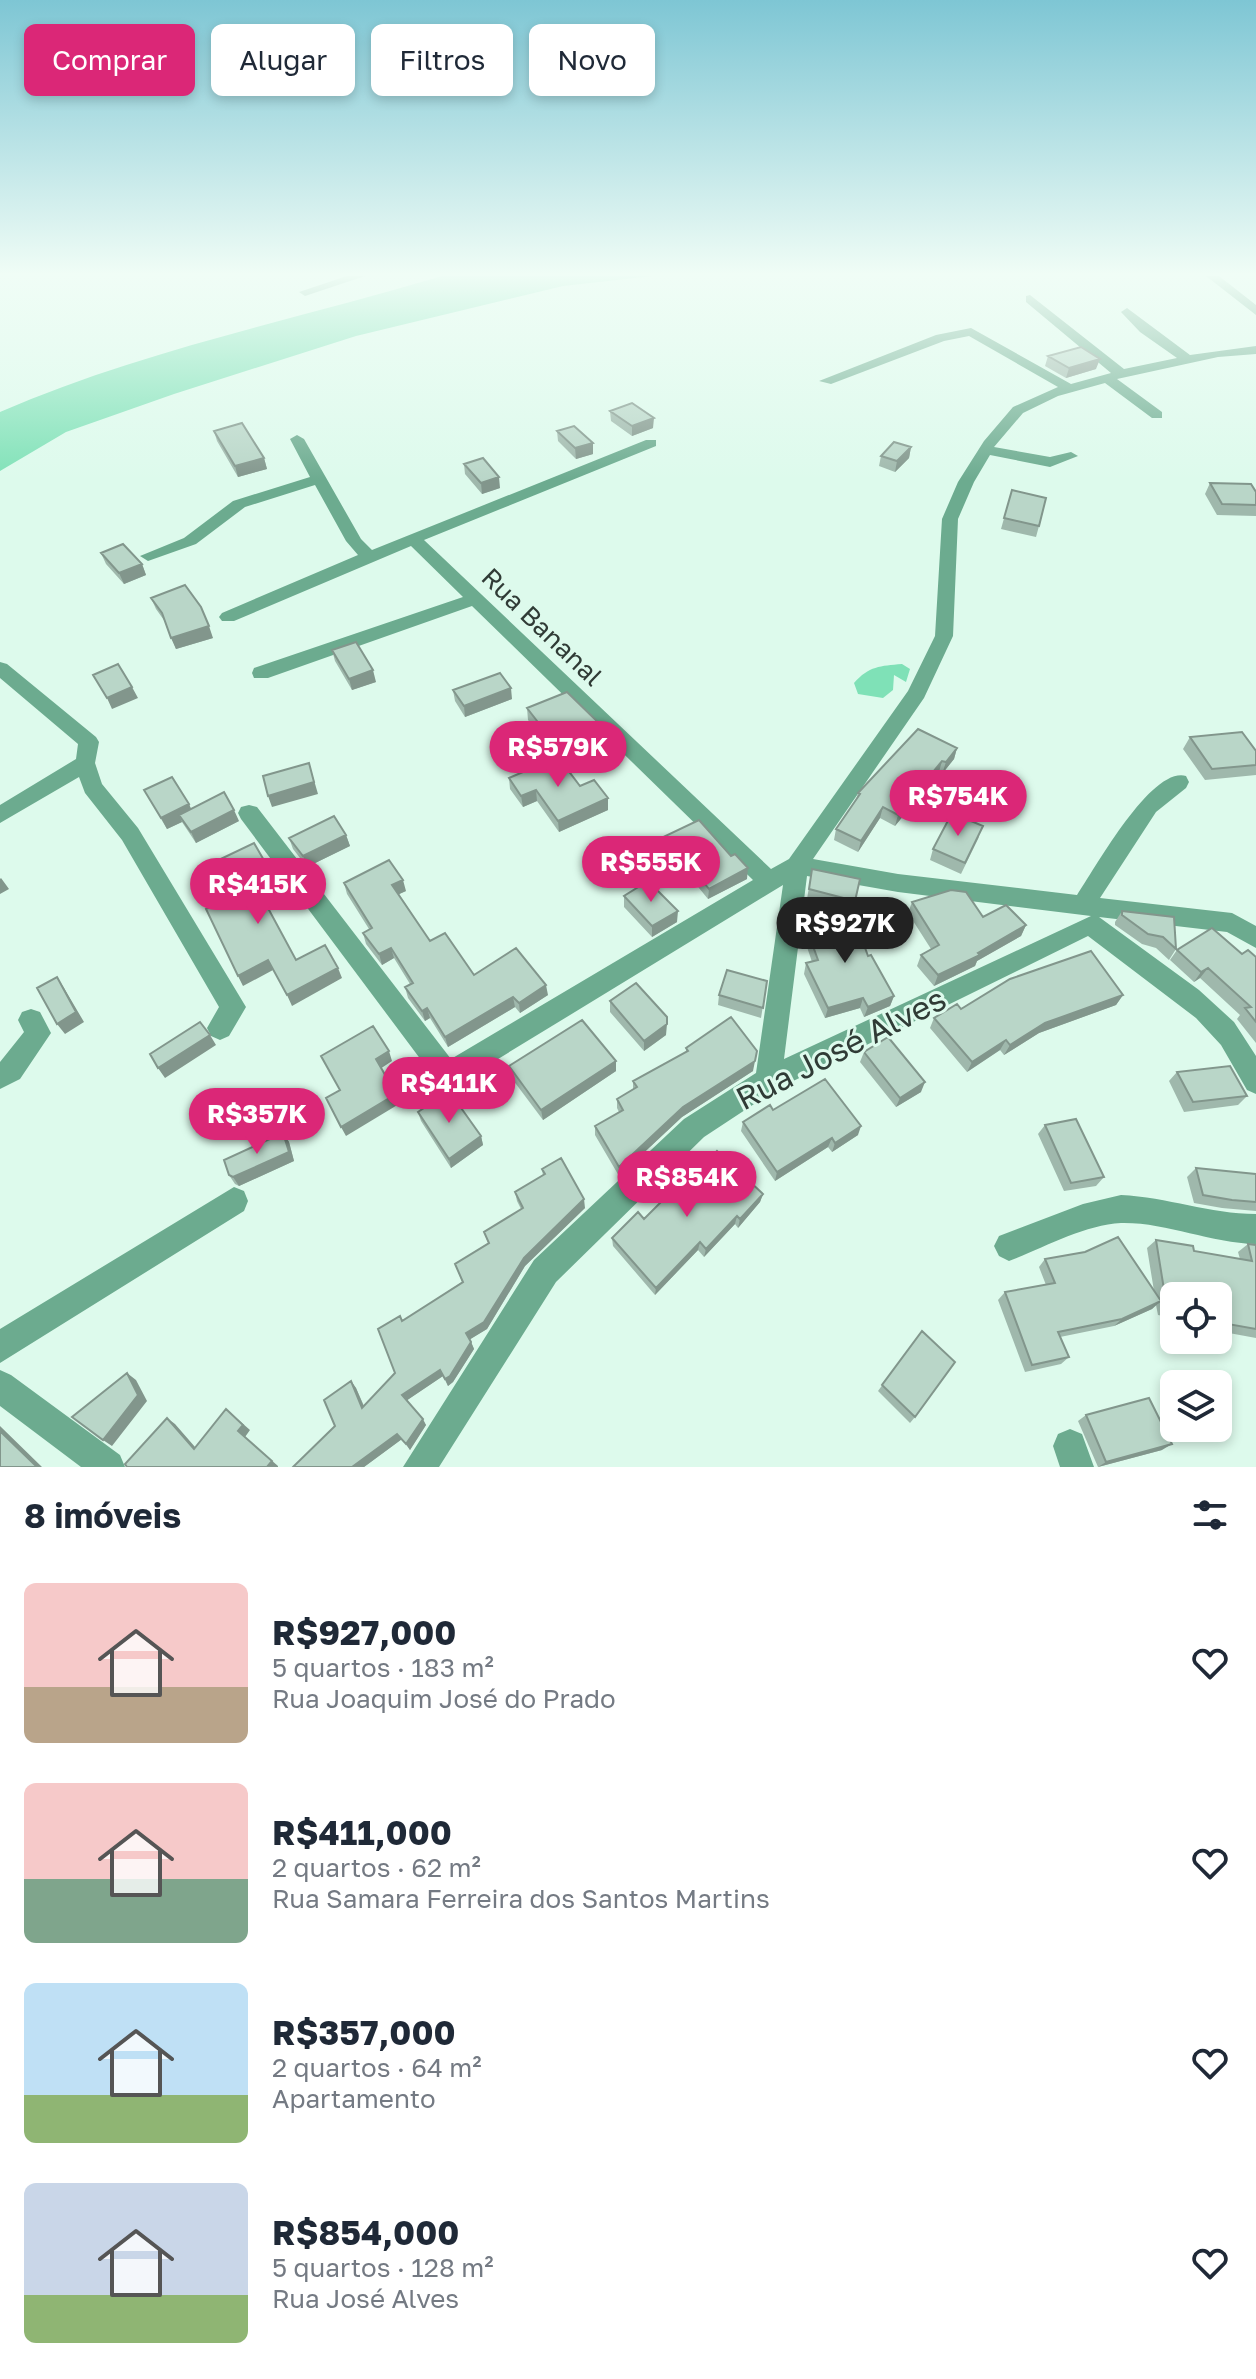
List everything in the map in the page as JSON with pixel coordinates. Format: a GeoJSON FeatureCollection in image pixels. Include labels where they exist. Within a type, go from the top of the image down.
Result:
{"type":"FeatureCollection","features":[{"type":"Feature","properties":{"kind":"street"},"geometry":{"type":"LineString","coordinates":[[826,381],[924,344]]}},
{"type":"Feature","properties":{"kind":"street"},"geometry":{"type":"LineString","coordinates":[[993,344],[1069,388]]}},
{"type":"Feature","properties":{"kind":"street"},"geometry":{"type":"LineString","coordinates":[[1080,344],[1157,415]]}},
{"type":"Feature","properties":{"kind":"street"},"geometry":{"type":"LineString","coordinates":[[1169,344],[1187,360]]}},
{"type":"Feature","properties":{"kind":"street"},"geometry":{"type":"LineString","coordinates":[[249,813],[448,1075],[797,865],[917,693],[944,636],[950,519],[966,482],[985,450],[1018,410],[1069,388],[1114,376],[1187,360],[1256,350]]}},
{"type":"Feature","properties":{"kind":"street"},"geometry":{"type":"LineString","coordinates":[[297,439],[354,541],[369,557]]}},
{"type":"Feature","properties":{"kind":"street"},"geometry":{"type":"LineString","coordinates":[[228,617],[651,443]]}},
{"type":"Feature","properties":{"kind":"street"},"geometry":{"type":"LineString","coordinates":[[985,450],[1050,462],[1071,456]]}},
{"type":"Feature","properties":{"kind":"street"},"geometry":{"type":"LineString","coordinates":[[148,556],[190,541],[209,530],[223,514],[239,504],[319,479]]}},
{"type":"Feature","properties":{"kind":"street","name":"Rua Bananal"},"geometry":{"type":"LineString","coordinates":[[413,539],[769,881]]}},
{"type":"Feature","properties":{"kind":"street"},"geometry":{"type":"LineString","coordinates":[[261,673],[475,599]]}},
{"type":"Feature","properties":{"kind":"street"},"geometry":{"type":"LineString","coordinates":[[0,668],[89,742],[85,763],[92,787],[130,834],[233,1007],[220,1028]]}},
{"type":"Feature","properties":{"kind":"street"},"geometry":{"type":"LineString","coordinates":[[0,815],[85,763]]}},
{"type":"Feature","properties":{"kind":"street"},"geometry":{"type":"LineString","coordinates":[[1094,912],[1148,806],[1179,782]]}},
{"type":"Feature","properties":{"kind":"street"},"geometry":{"type":"LineString","coordinates":[[797,865],[1094,912],[1232,923],[1256,938]]}},
{"type":"Feature","properties":{"kind":"street"},"geometry":{"type":"LineString","coordinates":[[768,1080],[797,865]]}},
{"type":"Feature","properties":{"kind":"street"},"geometry":{"type":"LineString","coordinates":[[1094,912],[1113,943],[1171,982],[1222,1026],[1256,1081]]}},
{"type":"Feature","properties":{"kind":"street","name":"Rua José Alves"},"geometry":{"type":"LineString","coordinates":[[420,1467],[545,1271],[694,1128],[768,1080],[1094,912]]}},
{"type":"Feature","properties":{"kind":"street"},"geometry":{"type":"LineString","coordinates":[[0,1077],[11,1070],[38,1033],[31,1020]]}},
{"type":"Feature","properties":{"kind":"street"},"geometry":{"type":"LineString","coordinates":[[0,1347],[234,1201]]}},
{"type":"Feature","properties":{"kind":"street"},"geometry":{"type":"LineString","coordinates":[[1009,1246],[1119,1209],[1182,1218],[1234,1230],[1256,1229]]}},
{"type":"Feature","properties":{"kind":"street"},"geometry":{"type":"LineString","coordinates":[[0,1386],[108,1467]]}},
{"type":"Feature","properties":{"kind":"shaded area"},"geometry":{"type":"Polygon","coordinates":[[[193,344],[329,344],[66,432],[0,471],[0,412],[193,344]]]}},
{"type":"Feature","properties":{"kind":"shaded area"},"geometry":{"type":"Polygon","coordinates":[[[902,664],[910,669],[906,682],[894,675],[893,690],[883,698],[858,694],[854,683],[865,673],[881,666],[902,664]]]}},
{"type":"Feature","properties":{"kind":"building"},"geometry":{"type":"Polygon","coordinates":[[[1081,347],[1100,359],[1069,368],[1048,356],[1081,347]]]}},
{"type":"Feature","properties":{"kind":"building"},"geometry":{"type":"Polygon","coordinates":[[[632,403],[654,418],[632,426],[610,411],[632,403]]]}},
{"type":"Feature","properties":{"kind":"building"},"geometry":{"type":"Polygon","coordinates":[[[242,423],[264,458],[235,466],[214,431],[242,423]]]}},
{"type":"Feature","properties":{"kind":"building"},"geometry":{"type":"Polygon","coordinates":[[[574,426],[593,443],[575,448],[557,431],[574,426]]]}},
{"type":"Feature","properties":{"kind":"building"},"geometry":{"type":"Polygon","coordinates":[[[894,442],[911,447],[897,461],[881,456],[894,442]]]}},
{"type":"Feature","properties":{"kind":"building"},"geometry":{"type":"Polygon","coordinates":[[[483,458],[499,477],[481,483],[464,464],[483,458]]]}},
{"type":"Feature","properties":{"kind":"building"},"geometry":{"type":"Polygon","coordinates":[[[1210,483],[1251,484],[1256,492],[1256,505],[1222,504],[1210,483]]]}},
{"type":"Feature","properties":{"kind":"building"},"geometry":{"type":"Polygon","coordinates":[[[1012,490],[1046,498],[1039,526],[1004,518],[1012,490]]]}},
{"type":"Feature","properties":{"kind":"building"},"geometry":{"type":"Polygon","coordinates":[[[123,544],[142,564],[119,573],[101,553],[123,544]]]}},
{"type":"Feature","properties":{"kind":"building"},"geometry":{"type":"Polygon","coordinates":[[[185,585],[201,607],[209,626],[171,638],[162,613],[151,598],[185,585]]]}},
{"type":"Feature","properties":{"kind":"building"},"geometry":{"type":"Polygon","coordinates":[[[356,642],[373,670],[349,679],[332,650],[356,642]]]}},
{"type":"Feature","properties":{"kind":"building"},"geometry":{"type":"Polygon","coordinates":[[[118,664],[132,687],[107,698],[93,675],[118,664]]]}},
{"type":"Feature","properties":{"kind":"building"},"geometry":{"type":"Polygon","coordinates":[[[500,673],[511,688],[464,706],[453,690],[500,673]]]}},
{"type":"Feature","properties":{"kind":"building"},"geometry":{"type":"Polygon","coordinates":[[[567,692],[605,729],[558,748],[527,708],[567,692]]]}},
{"type":"Feature","properties":{"kind":"building"},"geometry":{"type":"Polygon","coordinates":[[[918,729],[957,748],[946,762],[942,761],[898,815],[883,807],[861,841],[836,829],[858,793],[918,729]]]}},
{"type":"Feature","properties":{"kind":"building"},"geometry":{"type":"Polygon","coordinates":[[[1242,732],[1256,751],[1256,765],[1212,769],[1190,737],[1242,732]]]}},
{"type":"Feature","properties":{"kind":"building"},"geometry":{"type":"Polygon","coordinates":[[[558,757],[580,786],[594,780],[608,798],[558,821],[536,790],[521,796],[509,778],[558,757]]]}},
{"type":"Feature","properties":{"kind":"building"},"geometry":{"type":"Polygon","coordinates":[[[309,763],[314,782],[268,796],[263,776],[309,763]]]}},
{"type":"Feature","properties":{"kind":"building"},"geometry":{"type":"Polygon","coordinates":[[[172,777],[189,804],[161,818],[144,790],[172,777]]]}},
{"type":"Feature","properties":{"kind":"building"},"geometry":{"type":"Polygon","coordinates":[[[224,792],[234,810],[191,832],[179,815],[224,792]]]}},
{"type":"Feature","properties":{"kind":"building"},"geometry":{"type":"Polygon","coordinates":[[[952,813],[983,826],[965,863],[933,849],[952,813]]]}},
{"type":"Feature","properties":{"kind":"building"},"geometry":{"type":"Polygon","coordinates":[[[334,816],[346,835],[303,856],[289,838],[334,816]]]}},
{"type":"Feature","properties":{"kind":"building"},"geometry":{"type":"Polygon","coordinates":[[[699,820],[731,856],[735,854],[748,868],[709,889],[677,849],[672,852],[661,838],[699,820]]]}},
{"type":"Feature","properties":{"kind":"building"},"geometry":{"type":"Polygon","coordinates":[[[254,843],[265,862],[248,871],[296,960],[325,945],[338,968],[287,995],[268,960],[238,976],[206,909],[225,900],[206,866],[254,843]]]}},
{"type":"Feature","properties":{"kind":"building"},"geometry":{"type":"Polygon","coordinates":[[[389,860],[403,880],[392,885],[430,941],[445,933],[474,975],[516,948],[546,985],[519,1003],[513,997],[445,1037],[427,1008],[422,1011],[405,987],[413,983],[391,948],[379,954],[363,933],[372,928],[344,883],[389,860]]]}},
{"type":"Feature","properties":{"kind":"building"},"geometry":{"type":"Polygon","coordinates":[[[812,869],[860,879],[855,901],[809,889],[812,869]]]}},
{"type":"Feature","properties":{"kind":"building"},"geometry":{"type":"Polygon","coordinates":[[[648,881],[678,911],[652,926],[624,896],[648,881]]]}},
{"type":"Feature","properties":{"kind":"building"},"geometry":{"type":"Polygon","coordinates":[[[951,890],[966,892],[983,917],[1006,905],[1026,925],[978,953],[980,955],[938,975],[921,955],[939,945],[912,902],[951,890]]]}},
{"type":"Feature","properties":{"kind":"building"},"geometry":{"type":"Polygon","coordinates":[[[1122,911],[1174,917],[1176,949],[1163,937],[1148,934],[1122,915],[1122,911]]]}},
{"type":"Feature","properties":{"kind":"building"},"geometry":{"type":"Polygon","coordinates":[[[854,917],[868,956],[871,955],[894,996],[868,1007],[863,998],[828,1008],[806,963],[818,960],[805,924],[854,917]]]}},
{"type":"Feature","properties":{"kind":"building"},"geometry":{"type":"Polygon","coordinates":[[[1212,928],[1242,954],[1248,950],[1256,957],[1256,1022],[1245,1008],[1251,1007],[1208,968],[1201,972],[1177,950],[1212,928]]]}},
{"type":"Feature","properties":{"kind":"building"},"geometry":{"type":"Polygon","coordinates":[[[1091,951],[1123,995],[1045,1023],[1010,1045],[1006,1040],[972,1062],[934,1018],[957,1004],[961,1009],[1010,979],[1091,951]]]}},
{"type":"Feature","properties":{"kind":"building"},"geometry":{"type":"Polygon","coordinates":[[[727,970],[767,981],[763,1008],[719,995],[727,970]]]}},
{"type":"Feature","properties":{"kind":"building"},"geometry":{"type":"Polygon","coordinates":[[[57,977],[76,1012],[57,1024],[37,988],[57,977]]]}},
{"type":"Feature","properties":{"kind":"building"},"geometry":{"type":"Polygon","coordinates":[[[636,983],[667,1017],[667,1024],[644,1041],[610,1001],[636,983]]]}},
{"type":"Feature","properties":{"kind":"building"},"geometry":{"type":"Polygon","coordinates":[[[731,1017],[757,1051],[755,1061],[683,1107],[619,1167],[595,1126],[623,1110],[617,1099],[637,1087],[633,1081],[688,1051],[686,1048],[731,1017]]]}},
{"type":"Feature","properties":{"kind":"building"},"geometry":{"type":"Polygon","coordinates":[[[582,1020],[616,1061],[541,1110],[509,1066],[582,1020]]]}},
{"type":"Feature","properties":{"kind":"building"},"geometry":{"type":"Polygon","coordinates":[[[200,1022],[210,1035],[158,1068],[150,1054],[200,1022]]]}},
{"type":"Feature","properties":{"kind":"building"},"geometry":{"type":"Polygon","coordinates":[[[373,1026],[389,1051],[376,1059],[396,1094],[341,1127],[326,1098],[340,1090],[321,1056],[373,1026]]]}},
{"type":"Feature","properties":{"kind":"building"},"geometry":{"type":"Polygon","coordinates":[[[888,1037],[925,1082],[900,1098],[864,1052],[888,1037]]]}},
{"type":"Feature","properties":{"kind":"building"},"geometry":{"type":"Polygon","coordinates":[[[1230,1066],[1247,1096],[1193,1102],[1177,1072],[1230,1066]]]}},
{"type":"Feature","properties":{"kind":"building"},"geometry":{"type":"Polygon","coordinates":[[[825,1079],[861,1126],[835,1143],[832,1138],[777,1172],[743,1122],[770,1105],[773,1110],[825,1079]]]}},
{"type":"Feature","properties":{"kind":"building"},"geometry":{"type":"Polygon","coordinates":[[[449,1091],[481,1136],[449,1159],[418,1112],[449,1091]]]}},
{"type":"Feature","properties":{"kind":"building"},"geometry":{"type":"Polygon","coordinates":[[[1076,1119],[1104,1177],[1071,1183],[1045,1125],[1076,1119]]]}},
{"type":"Feature","properties":{"kind":"building"},"geometry":{"type":"Polygon","coordinates":[[[283,1133],[289,1152],[233,1177],[229,1175],[224,1160],[283,1133]]]}},
{"type":"Feature","properties":{"kind":"building"},"geometry":{"type":"Polygon","coordinates":[[[717,1151],[763,1194],[706,1249],[700,1242],[656,1288],[612,1238],[638,1212],[644,1219],[686,1177],[690,1180],[717,1151]]]}},
{"type":"Feature","properties":{"kind":"building"},"geometry":{"type":"Polygon","coordinates":[[[561,1158],[584,1199],[524,1258],[484,1322],[466,1333],[471,1342],[450,1376],[445,1379],[440,1370],[402,1395],[423,1419],[406,1444],[397,1434],[352,1467],[293,1467],[335,1426],[324,1400],[351,1381],[362,1408],[395,1373],[378,1329],[400,1316],[402,1321],[463,1282],[455,1264],[489,1243],[484,1232],[523,1208],[515,1192],[545,1174],[542,1169],[561,1158]]]}},
{"type":"Feature","properties":{"kind":"building"},"geometry":{"type":"Polygon","coordinates":[[[1196,1168],[1256,1174],[1256,1202],[1203,1195],[1196,1168]]]}},
{"type":"Feature","properties":{"kind":"building"},"geometry":{"type":"Polygon","coordinates":[[[1118,1237],[1160,1301],[1122,1319],[1058,1332],[1069,1357],[1032,1365],[1005,1292],[1055,1283],[1045,1259],[1085,1252],[1118,1237]]]}},
{"type":"Feature","properties":{"kind":"building"},"geometry":{"type":"Polygon","coordinates":[[[1156,1240],[1193,1246],[1194,1251],[1252,1261],[1248,1244],[1256,1245],[1256,1329],[1232,1325],[1232,1282],[1163,1282],[1156,1240]]]}},
{"type":"Feature","properties":{"kind":"building"},"geometry":{"type":"Polygon","coordinates":[[[922,1331],[955,1362],[915,1417],[882,1385],[922,1331]]]}},
{"type":"Feature","properties":{"kind":"building"},"geometry":{"type":"Polygon","coordinates":[[[127,1373],[138,1395],[103,1440],[72,1417],[127,1373]]]}},
{"type":"Feature","properties":{"kind":"building"},"geometry":{"type":"Polygon","coordinates":[[[1149,1398],[1160,1420],[1160,1442],[1172,1444],[1106,1462],[1086,1415],[1149,1398]]]}},
{"type":"Feature","properties":{"kind":"building"},"geometry":{"type":"Polygon","coordinates":[[[226,1409],[243,1425],[238,1431],[272,1461],[267,1467],[127,1467],[125,1464],[167,1418],[194,1449],[226,1409]]]}},
{"type":"Feature","properties":{"kind":"building"},"geometry":{"type":"Polygon","coordinates":[[[0,1431],[37,1467],[0,1467],[0,1431]]]}}]}
